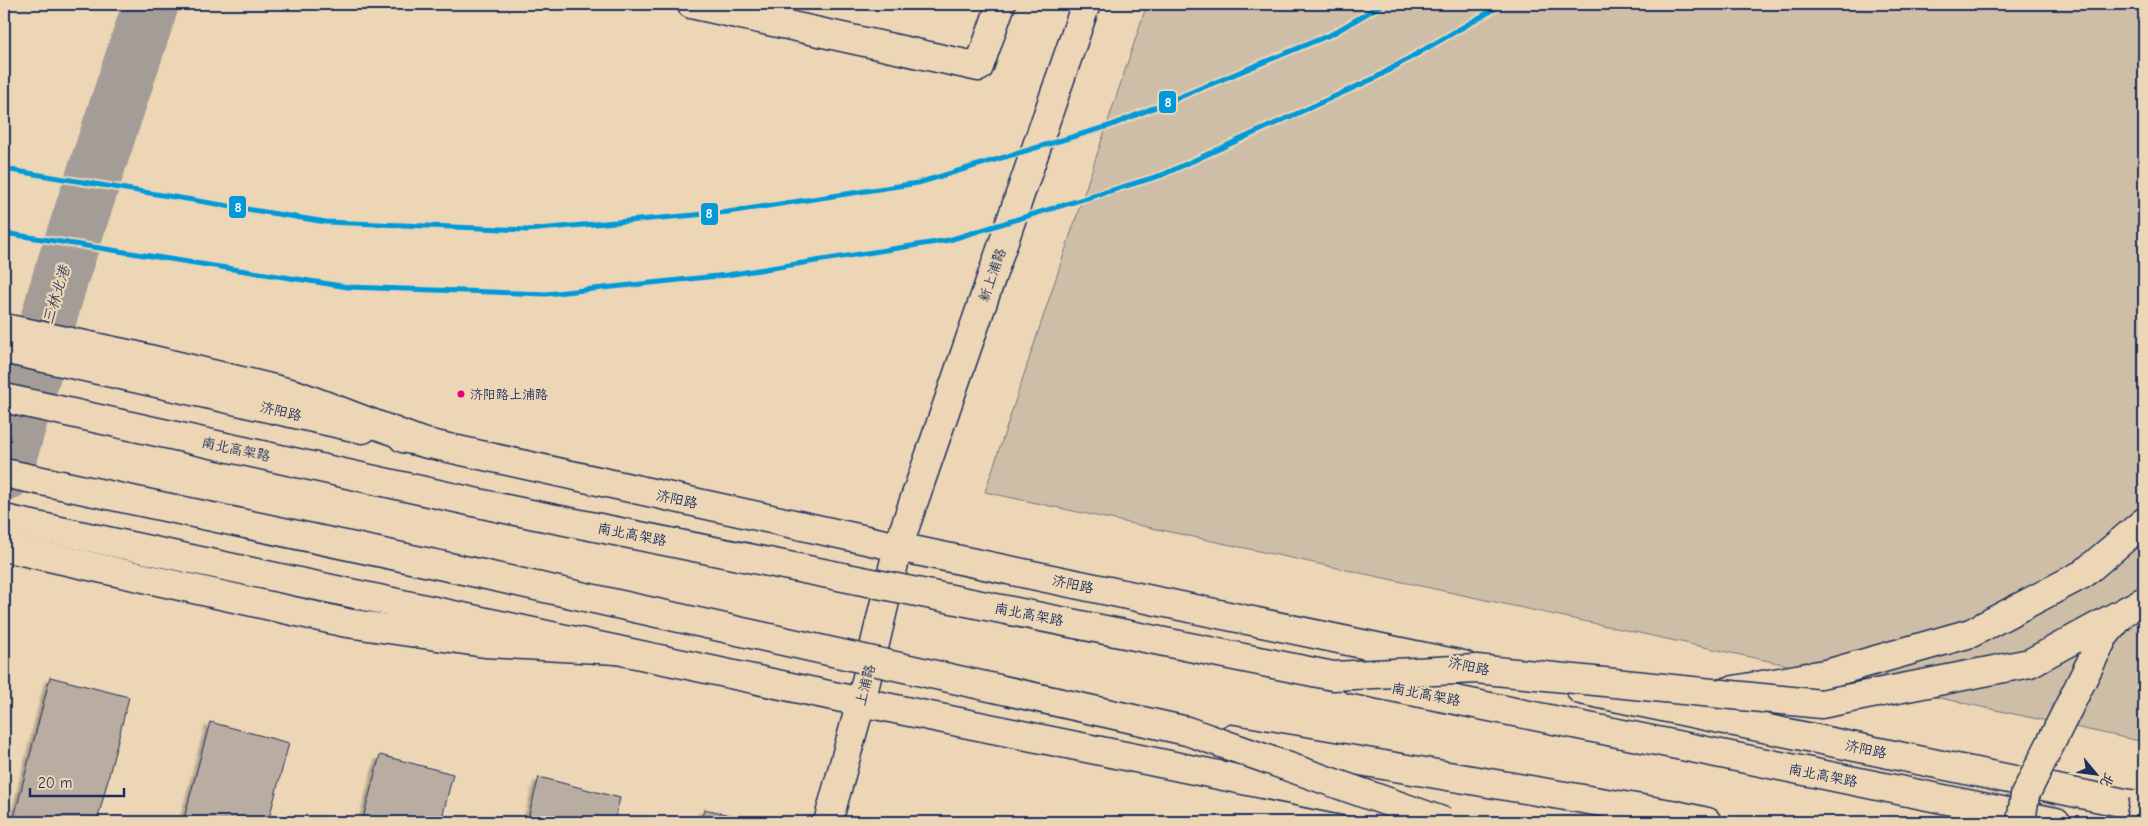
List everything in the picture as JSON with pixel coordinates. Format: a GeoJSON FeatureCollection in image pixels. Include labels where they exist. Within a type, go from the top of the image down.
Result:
{"type":"FeatureCollection","features":[{"type":"Feature","properties":{"kind":"main road"},"geometry":{"type":"LineString","coordinates":[[691,4],[979,66],[1001,4]]}},
{"type":"Feature","properties":{"kind":"main road","name":"新上浦路"},"geometry":{"type":"LineString","coordinates":[[898,547],[1086,4]]}},
{"type":"Feature","properties":{"kind":"main road"},"geometry":{"type":"LineString","coordinates":[[4,328],[137,356],[295,394],[427,444]]}},
{"type":"Feature","properties":{"kind":"main road","name":"济阳路"},"geometry":{"type":"LineString","coordinates":[[4,349],[116,372],[427,444],[898,547],[2144,807]]}},
{"type":"Feature","properties":{"kind":"main road","name":"南北高架路"},"geometry":{"type":"LineString","coordinates":[[4,398],[500,508],[2056,822]]}},
{"type":"Feature","properties":{"kind":"main road"},"geometry":{"type":"LineString","coordinates":[[4,473],[482,574],[1188,731],[1671,814],[1707,822]]}},
{"type":"Feature","properties":{"kind":"main road"},"geometry":{"type":"LineString","coordinates":[[4,519],[861,702],[1449,822]]}},
{"type":"Feature","properties":{"kind":"main road"},"geometry":{"type":"LineString","coordinates":[[1719,693],[1830,673],[1971,633],[2084,574],[2144,522]]}},
{"type":"Feature","properties":{"kind":"main road"},"geometry":{"type":"LineString","coordinates":[[4,547],[347,622],[485,643],[617,650]]}},
{"type":"Feature","properties":{"kind":"main road","name":"上浦路"},"geometry":{"type":"LineString","coordinates":[[828,822],[861,702],[898,547]]}},
{"type":"Feature","properties":{"kind":"main road"},"geometry":{"type":"LineString","coordinates":[[2021,822],[2025,795],[2104,636],[2144,590]]}},
{"type":"Feature","properties":{"kind":"main road"},"geometry":{"type":"LineString","coordinates":[[1333,676],[1476,669],[1821,704],[2030,663],[2144,601]]}},
{"type":"Feature","properties":{"kind":"main road"},"geometry":{"type":"LineString","coordinates":[[1188,731],[1445,822]]}},
{"type":"Feature","properties":{"kind":"main road"},"geometry":{"type":"LineString","coordinates":[[2140,822],[2144,801]]}},
{"type":"Feature","properties":{"kind":"shaded area"},"geometry":{"type":"Polygon","coordinates":[[[1147,4],[2144,4],[2144,742],[985,492],[1147,4]]]}},
{"type":"Feature","properties":{"kind":"building"},"geometry":{"type":"Polygon","coordinates":[[[50,677],[129,697],[97,822],[13,822],[50,677]]]}},
{"type":"Feature","properties":{"kind":"building"},"geometry":{"type":"Polygon","coordinates":[[[210,722],[289,743],[268,822],[183,822],[210,722]]]}},
{"type":"Feature","properties":{"kind":"building"},"geometry":{"type":"Polygon","coordinates":[[[380,755],[453,774],[441,822],[362,822],[380,755]]]}},
{"type":"Feature","properties":{"kind":"building"},"geometry":{"type":"Polygon","coordinates":[[[539,777],[620,798],[614,822],[527,822],[539,777]]]}},
{"type":"Feature","properties":{"kind":"building"},"geometry":{"type":"Polygon","coordinates":[[[704,809],[759,822],[701,822],[704,809]]]}},
{"type":"Feature","properties":{"kind":"waterway","name":"三林北港"},"geometry":{"type":"LineString","coordinates":[[4,474],[61,276],[151,4]]}},
{"type":"Feature","properties":{"kind":"transit line","name":"8"},"geometry":{"type":"LineString","coordinates":[[4,169],[326,222],[527,230],[728,212],[918,183],[1112,125],[1332,34],[1383,4]]}},
{"type":"Feature","properties":{"kind":"transit line","name":"8"},"geometry":{"type":"LineString","coordinates":[[4,233],[348,287],[546,294],[727,275],[949,240],[1162,175],[1375,78],[1503,4]]}},
{"type":"Feature","properties":{"kind":"place","name":"济阳路上浦路"},"geometry":{"type":"Point","coordinates":[461,394]}}]}
